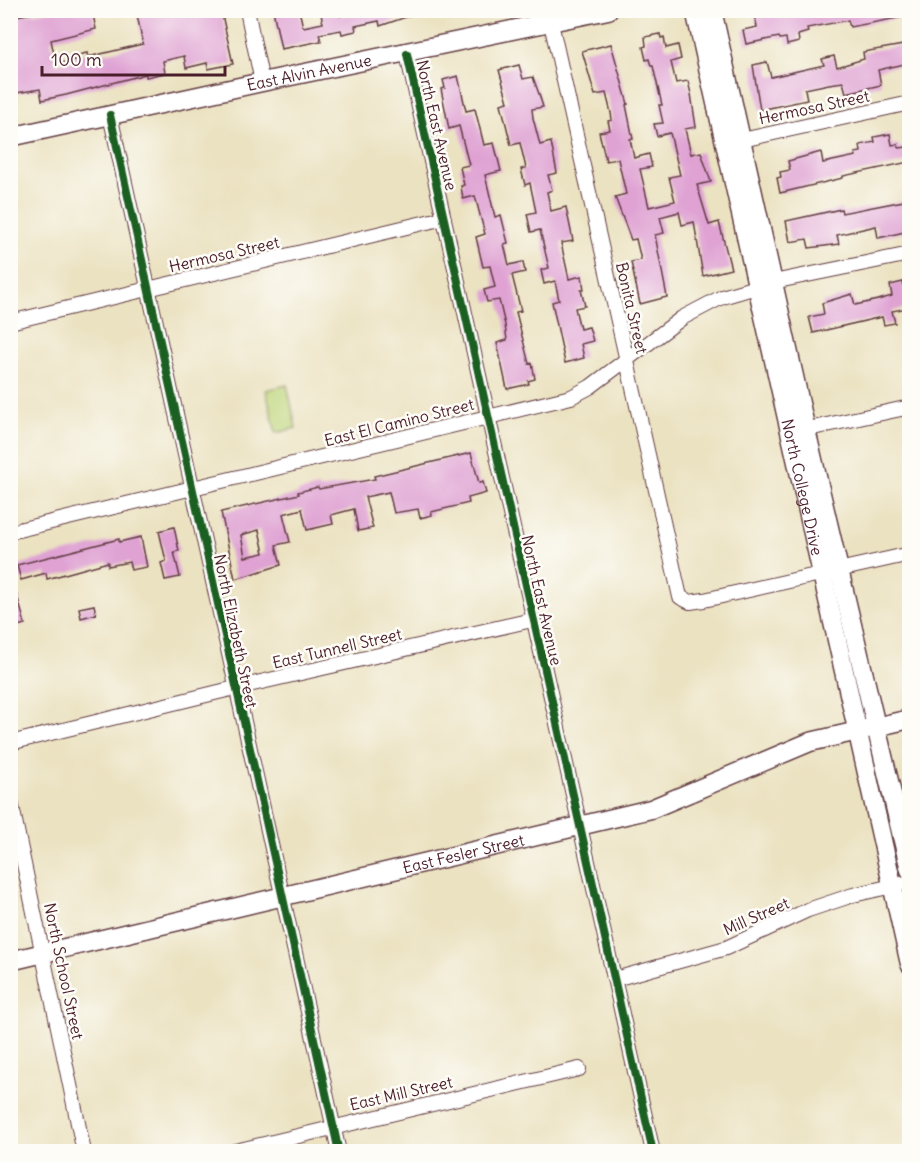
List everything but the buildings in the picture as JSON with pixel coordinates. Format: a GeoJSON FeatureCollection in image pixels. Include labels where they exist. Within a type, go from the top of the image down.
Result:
{"type":"FeatureCollection","features":[{"type":"Feature","properties":{"kind":"street"},"geometry":{"type":"LineString","coordinates":[[247,10],[262,82]]}},
{"type":"Feature","properties":{"kind":"street","name":"East Alvin Avenue"},"geometry":{"type":"LineString","coordinates":[[10,137],[608,10]]}},
{"type":"Feature","properties":{"kind":"street","name":"North College Drive"},"geometry":{"type":"LineString","coordinates":[[695,10],[733,142],[868,728],[901,883],[909,964]]}},
{"type":"Feature","properties":{"kind":"street","name":"North College Drive"},"geometry":{"type":"LineString","coordinates":[[712,10],[733,142]]}},
{"type":"Feature","properties":{"kind":"street","name":"Bonita Street"},"geometry":{"type":"LineString","coordinates":[[552,23],[682,600],[690,602],[704,600],[831,571]]}},
{"type":"Feature","properties":{"kind":"street","name":"North East Avenue"},"geometry":{"type":"LineString","coordinates":[[407,54],[653,1152]]}},
{"type":"Feature","properties":{"kind":"street","name":"Hermosa Street"},"geometry":{"type":"LineString","coordinates":[[733,142],[909,103]]}},
{"type":"Feature","properties":{"kind":"street","name":"North Elizabeth Street"},"geometry":{"type":"LineString","coordinates":[[110,115],[339,1152]]}},
{"type":"Feature","properties":{"kind":"street","name":"Hermosa Street"},"geometry":{"type":"LineString","coordinates":[[10,322],[444,218]]}},
{"type":"Feature","properties":{"kind":"street","name":"East El Camino Street"},"geometry":{"type":"LineString","coordinates":[[10,532],[571,397],[590,387],[682,318],[722,297],[766,284],[909,254]]}},
{"type":"Feature","properties":{"kind":"street"},"geometry":{"type":"LineString","coordinates":[[799,431],[909,407]]}},
{"type":"Feature","properties":{"kind":"street"},"geometry":{"type":"LineString","coordinates":[[831,571],[909,554]]}},
{"type":"Feature","properties":{"kind":"street","name":"East Tunnell Street"},"geometry":{"type":"LineString","coordinates":[[10,743],[235,688],[532,620]]}},
{"type":"Feature","properties":{"kind":"street","name":"East Fesler Street"},"geometry":{"type":"LineString","coordinates":[[10,961],[651,809],[810,742],[909,719]]}},
{"type":"Feature","properties":{"kind":"street","name":"North College Drive"},"geometry":{"type":"LineString","coordinates":[[868,728],[909,870]]}},
{"type":"Feature","properties":{"kind":"street","name":"North School Street"},"geometry":{"type":"LineString","coordinates":[[10,797],[84,1152]]}},
{"type":"Feature","properties":{"kind":"street","name":"Mill Street"},"geometry":{"type":"LineString","coordinates":[[615,979],[717,951],[808,910],[901,883]]}},
{"type":"Feature","properties":{"kind":"street","name":"East Mill Street"},"geometry":{"type":"LineString","coordinates":[[231,1152],[579,1069]]}},
{"type":"Feature","properties":{"kind":"green space"},"geometry":{"type":"Polygon","coordinates":[[[287,385],[296,428],[276,433],[266,390],[287,385]]]}},
{"type":"Feature","properties":{"kind":"cycle path"},"geometry":{"type":"LineString","coordinates":[[407,54],[653,1152]]}},
{"type":"Feature","properties":{"kind":"cycle path"},"geometry":{"type":"LineString","coordinates":[[110,115],[339,1152]]}}]}
